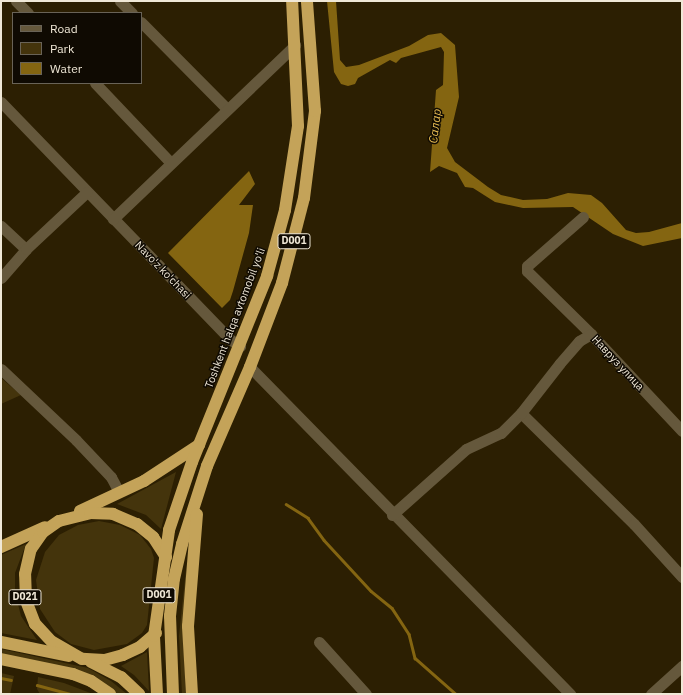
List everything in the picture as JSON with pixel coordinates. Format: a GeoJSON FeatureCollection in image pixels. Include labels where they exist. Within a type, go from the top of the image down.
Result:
{"type":"FeatureCollection","features":[{"type":"Feature","properties":{"kind":"highway","name":"Toshkent halqa avtomobil yo'li"},"geometry":{"type":"LineString","coordinates":[[154,636],[164,554],[178,499],[267,276],[281,228],[298,126],[298,96],[292,1]]}},
{"type":"Feature","properties":{"kind":"highway","name":"D001"},"geometry":{"type":"LineString","coordinates":[[173,694],[170,616],[174,579],[192,509],[207,466],[250,367],[282,283],[296,233],[314,127],[314,97],[307,1]]}},
{"type":"Feature","properties":{"kind":"highway"},"geometry":{"type":"LineString","coordinates":[[298,96],[314,97]]}},
{"type":"Feature","properties":{"kind":"highway","name":"D021"},"geometry":{"type":"LineString","coordinates":[[1,547],[144,481],[199,445]]}},
{"type":"Feature","properties":{"kind":"highway"},"geometry":{"type":"LineString","coordinates":[[192,694],[188,626],[190,588],[196,518],[207,466]]}},
{"type":"Feature","properties":{"kind":"highway","name":"D021"},"geometry":{"type":"LineString","coordinates":[[139,694],[115,673],[82,659],[57,646],[42,632],[30,614],[25,595],[25,569],[31,549],[43,532],[59,521],[90,513],[117,516],[147,532],[164,554],[174,579]]}},
{"type":"Feature","properties":{"kind":"highway","name":"D021"},"geometry":{"type":"LineString","coordinates":[[1,642],[82,659],[104,660],[119,657],[140,647],[154,636],[170,616]]}},
{"type":"Feature","properties":{"kind":"highway","name":"D001"},"geometry":{"type":"LineString","coordinates":[[154,636],[157,694]]}},
{"type":"Feature","properties":{"kind":"highway"},"geometry":{"type":"LineString","coordinates":[[1,660],[73,674],[91,681],[110,694]]}},
{"type":"Feature","properties":{"kind":"street"},"geometry":{"type":"LineString","coordinates":[[16,1],[27,12]]}},
{"type":"Feature","properties":{"kind":"street"},"geometry":{"type":"LineString","coordinates":[[120,1],[131,12]]}},
{"type":"Feature","properties":{"kind":"street"},"geometry":{"type":"LineString","coordinates":[[142,23],[227,109]]}},
{"type":"Feature","properties":{"kind":"street"},"geometry":{"type":"LineString","coordinates":[[113,219],[295,45]]}},
{"type":"Feature","properties":{"kind":"street"},"geometry":{"type":"LineString","coordinates":[[96,84],[171,163]]}},
{"type":"Feature","properties":{"kind":"street","name":"Navo'z ko'chasi"},"geometry":{"type":"LineString","coordinates":[[1,102],[231,340],[240,346]]}},
{"type":"Feature","properties":{"kind":"street"},"geometry":{"type":"LineString","coordinates":[[1,278],[26,249],[87,192]]}},
{"type":"Feature","properties":{"kind":"street","name":"Навруз улица"},"geometry":{"type":"LineString","coordinates":[[583,217],[527,266],[527,271],[591,334],[682,431]]}},
{"type":"Feature","properties":{"kind":"street"},"geometry":{"type":"LineString","coordinates":[[1,226],[26,249]]}},
{"type":"Feature","properties":{"kind":"street"},"geometry":{"type":"LineString","coordinates":[[392,515],[466,449],[502,433],[521,414],[560,362],[579,341],[591,334]]}},
{"type":"Feature","properties":{"kind":"street"},"geometry":{"type":"LineString","coordinates":[[250,367],[392,515],[570,694]]}},
{"type":"Feature","properties":{"kind":"street"},"geometry":{"type":"LineString","coordinates":[[1,369],[81,445],[111,477],[119,492]]}},
{"type":"Feature","properties":{"kind":"street"},"geometry":{"type":"LineString","coordinates":[[521,414],[634,524],[682,577]]}},
{"type":"Feature","properties":{"kind":"street"},"geometry":{"type":"LineString","coordinates":[[319,642],[366,694]]}},
{"type":"Feature","properties":{"kind":"street"},"geometry":{"type":"LineString","coordinates":[[651,694],[682,666]]}},
{"type":"Feature","properties":{"kind":"green space"},"geometry":{"type":"Polygon","coordinates":[[[1,378],[21,395],[1,404],[1,378]]]}},
{"type":"Feature","properties":{"kind":"green space"},"geometry":{"type":"Polygon","coordinates":[[[176,472],[161,529],[146,515],[117,504],[176,472]]]}},
{"type":"Feature","properties":{"kind":"green space"},"geometry":{"type":"Polygon","coordinates":[[[99,521],[120,525],[140,535],[151,549],[154,558],[147,625],[142,633],[127,644],[94,650],[71,644],[55,632],[40,609],[36,580],[45,552],[59,535],[78,525],[99,521]]]}},
{"type":"Feature","properties":{"kind":"green space"},"geometry":{"type":"Polygon","coordinates":[[[26,544],[15,573],[15,592],[21,616],[37,640],[1,633],[1,555],[26,544]]]}},
{"type":"Feature","properties":{"kind":"green space"},"geometry":{"type":"Polygon","coordinates":[[[187,560],[183,635],[186,694],[182,694],[179,636],[187,560]]]}},
{"type":"Feature","properties":{"kind":"green space"},"geometry":{"type":"Polygon","coordinates":[[[1,649],[88,668],[111,681],[127,694],[118,694],[1,656],[1,649]]]}},
{"type":"Feature","properties":{"kind":"green space"},"geometry":{"type":"Polygon","coordinates":[[[147,652],[149,691],[134,675],[121,666],[147,652]]]}},
{"type":"Feature","properties":{"kind":"green space"},"geometry":{"type":"Polygon","coordinates":[[[1,673],[14,676],[10,694],[1,694],[1,673]]]}},
{"type":"Feature","properties":{"kind":"green space"},"geometry":{"type":"Polygon","coordinates":[[[38,677],[64,683],[93,694],[40,694],[37,689],[38,677]]]}},
{"type":"Feature","properties":{"kind":"water","name":"Салар"},"geometry":{"type":"Polygon","coordinates":[[[327,1],[336,1],[340,60],[346,67],[359,65],[409,46],[428,35],[441,33],[455,45],[459,97],[447,148],[455,162],[488,187],[501,195],[523,200],[547,199],[568,193],[591,195],[602,203],[626,230],[636,233],[649,232],[682,223],[682,238],[643,246],[613,234],[573,207],[523,208],[495,202],[473,188],[465,187],[457,173],[439,166],[430,172],[436,90],[443,85],[444,52],[441,47],[401,58],[396,63],[390,60],[358,78],[355,84],[348,86],[341,84],[334,72],[327,1]]]}},
{"type":"Feature","properties":{"kind":"water"},"geometry":{"type":"Polygon","coordinates":[[[249,171],[255,184],[239,205],[253,205],[249,233],[230,300],[222,308],[168,253],[249,171]]]}},
{"type":"Feature","properties":{"kind":"waterway"},"geometry":{"type":"LineString","coordinates":[[286,504],[308,518],[324,540],[371,591],[392,608],[409,634],[415,658],[456,694]]}},
{"type":"Feature","properties":{"kind":"waterway"},"geometry":{"type":"LineString","coordinates":[[1,678],[11,680]]}},
{"type":"Feature","properties":{"kind":"waterway"},"geometry":{"type":"LineString","coordinates":[[37,685],[71,694]]}}]}
